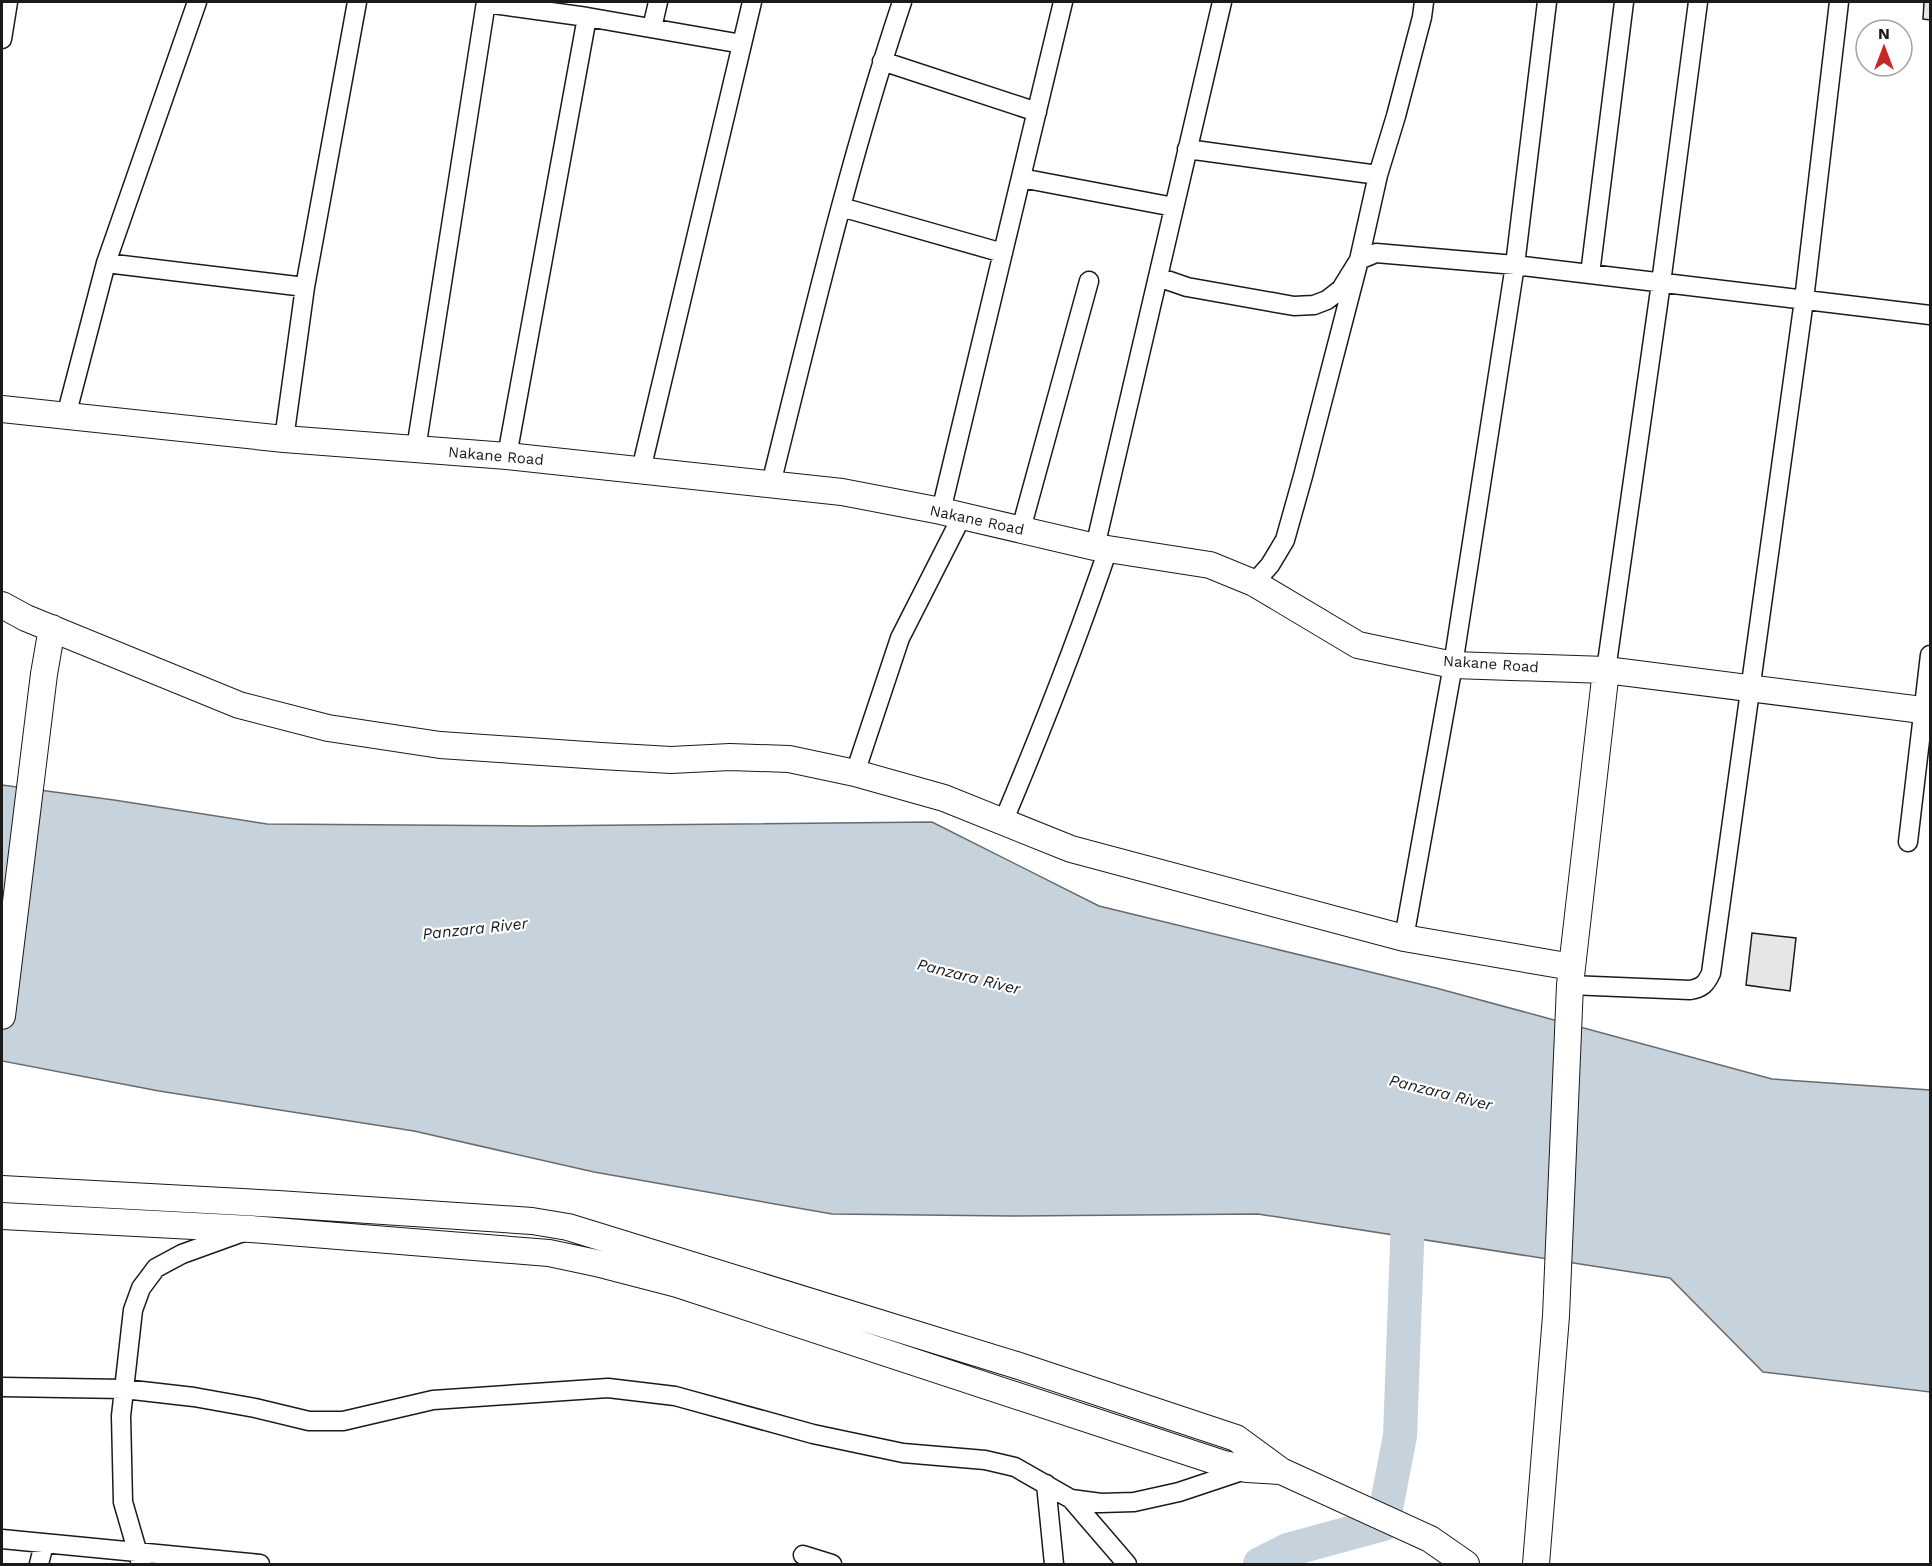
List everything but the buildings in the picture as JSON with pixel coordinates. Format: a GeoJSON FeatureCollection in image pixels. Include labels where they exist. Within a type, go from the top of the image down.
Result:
{"type":"FeatureCollection","features":[{"type":"Feature","properties":{"kind":"street"},"geometry":{"type":"LineString","coordinates":[[2,33],[8,2]]}},
{"type":"Feature","properties":{"kind":"street"},"geometry":{"type":"LineString","coordinates":[[66,416],[106,263],[197,2]]}},
{"type":"Feature","properties":{"kind":"street"},"geometry":{"type":"LineString","coordinates":[[284,439],[305,287],[357,2]]}},
{"type":"Feature","properties":{"kind":"street"},"geometry":{"type":"LineString","coordinates":[[416,449],[486,2],[742,44]]}},
{"type":"Feature","properties":{"kind":"street"},"geometry":{"type":"LineString","coordinates":[[652,28],[658,2]]}},
{"type":"Feature","properties":{"kind":"street"},"geometry":{"type":"LineString","coordinates":[[641,470],[752,2]]}},
{"type":"Feature","properties":{"kind":"street"},"geometry":{"type":"LineString","coordinates":[[771,484],[841,207],[882,61],[902,2]]}},
{"type":"Feature","properties":{"kind":"street"},"geometry":{"type":"LineString","coordinates":[[855,773],[900,638],[952,514],[1003,253],[1062,2]]}},
{"type":"Feature","properties":{"kind":"street"},"geometry":{"type":"LineString","coordinates":[[1003,822],[1080,630],[1102,548],[1158,278],[1222,2]]}},
{"type":"Feature","properties":{"kind":"street"},"geometry":{"type":"LineString","coordinates":[[1254,583],[1270,565],[1285,540],[1359,260],[1378,176],[1422,17],[1424,2]]}},
{"type":"Feature","properties":{"kind":"street"},"geometry":{"type":"LineString","coordinates":[[1404,938],[1453,665],[1515,265],[1547,2]]}},
{"type":"Feature","properties":{"kind":"street"},"geometry":{"type":"LineString","coordinates":[[1590,274],[1624,2]]}},
{"type":"Feature","properties":{"kind":"street"},"geometry":{"type":"LineString","coordinates":[[1536,1564],[1556,1316],[1570,987],[1606,670],[1698,2]]}},
{"type":"Feature","properties":{"kind":"street"},"geometry":{"type":"LineString","coordinates":[[2,605],[14,619],[52,628],[239,705],[328,728],[440,745],[601,756],[671,760],[729,757],[789,759],[855,773],[944,798],[1071,849],[1404,938],[1570,987],[1690,990],[1700,988],[1707,983],[1711,973],[1804,300],[1839,2]]}},
{"type":"Feature","properties":{"kind":"street"},"geometry":{"type":"LineString","coordinates":[[507,456],[587,17]]}},
{"type":"Feature","properties":{"kind":"street"},"geometry":{"type":"LineString","coordinates":[[882,61],[1037,112]]}},
{"type":"Feature","properties":{"kind":"street"},"geometry":{"type":"LineString","coordinates":[[1187,148],[1378,176]]}},
{"type":"Feature","properties":{"kind":"street"},"geometry":{"type":"LineString","coordinates":[[1021,178],[1174,207]]}},
{"type":"Feature","properties":{"kind":"street"},"geometry":{"type":"LineString","coordinates":[[841,207],[1003,253]]}},
{"type":"Feature","properties":{"kind":"street"},"geometry":{"type":"LineString","coordinates":[[1158,278],[1187,287],[1294,306],[1314,305],[1327,300],[1341,289],[1359,260],[1376,252],[1515,265],[1930,315]]}},
{"type":"Feature","properties":{"kind":"street"},"geometry":{"type":"LineString","coordinates":[[106,263],[305,287]]}},
{"type":"Feature","properties":{"kind":"street"},"geometry":{"type":"LineString","coordinates":[[1021,529],[1089,281]]}},
{"type":"Feature","properties":{"kind":"street","name":"Nakane Road"},"geometry":{"type":"LineString","coordinates":[[2,409],[284,439],[507,456],[842,492],[1102,548],[1210,565],[1254,583],[1358,645],[1453,665],[1606,670],[1927,711]]}},
{"type":"Feature","properties":{"kind":"street"},"geometry":{"type":"LineString","coordinates":[[2,1016],[44,674],[52,628]]}},
{"type":"Feature","properties":{"kind":"street"},"geometry":{"type":"LineString","coordinates":[[1908,842],[1927,711],[1930,655]]}},
{"type":"Feature","properties":{"kind":"street"},"geometry":{"type":"LineString","coordinates":[[2,1189],[532,1221],[568,1227],[1016,1365],[1236,1438],[1281,1471],[1430,1539],[1466,1564]]}},
{"type":"Feature","properties":{"kind":"street"},"geometry":{"type":"LineString","coordinates":[[252,1228],[255,1203]]}},
{"type":"Feature","properties":{"kind":"street"},"geometry":{"type":"LineString","coordinates":[[2,1216],[252,1228],[549,1253],[676,1284],[1224,1464],[1247,1469],[1281,1471]]}},
{"type":"Feature","properties":{"kind":"street"},"geometry":{"type":"LineString","coordinates":[[139,1559],[123,1502],[121,1416],[133,1310],[141,1288],[156,1268],[182,1254],[252,1228]]}},
{"type":"Feature","properties":{"kind":"street"},"geometry":{"type":"LineString","coordinates":[[2,1387],[124,1389],[194,1397],[309,1420],[343,1420],[433,1400],[608,1388],[675,1396],[813,1434],[903,1453],[985,1460],[1015,1467],[1071,1499],[1121,1564]]}},
{"type":"Feature","properties":{"kind":"street"},"geometry":{"type":"LineString","coordinates":[[1071,1499],[1101,1503],[1134,1502],[1179,1492],[1247,1469]]}},
{"type":"Feature","properties":{"kind":"street"},"geometry":{"type":"LineString","coordinates":[[1046,1484],[1054,1564]]}},
{"type":"Feature","properties":{"kind":"street"},"geometry":{"type":"LineString","coordinates":[[2,1539],[139,1559],[260,1564]]}},
{"type":"Feature","properties":{"kind":"street"},"geometry":{"type":"LineString","coordinates":[[39,1564],[44,1544]]}},
{"type":"Feature","properties":{"kind":"street"},"geometry":{"type":"LineString","coordinates":[[803,1555],[832,1564]]}},
{"type":"Feature","properties":{"kind":"water","name":"Panzara River"},"geometry":{"type":"Polygon","coordinates":[[[2,785],[267,824],[530,826],[932,822],[1099,906],[1436,988],[1772,1079],[1930,1090],[1930,1392],[1763,1372],[1670,1278],[1258,1214],[1012,1216],[832,1214],[594,1172],[414,1131],[159,1091],[2,1061],[2,785]]]}},
{"type":"Feature","properties":{"kind":"waterway"},"geometry":{"type":"LineString","coordinates":[[1260,1564],[1288,1550],[1383,1524],[1400,1436],[1409,1191]]}}]}
